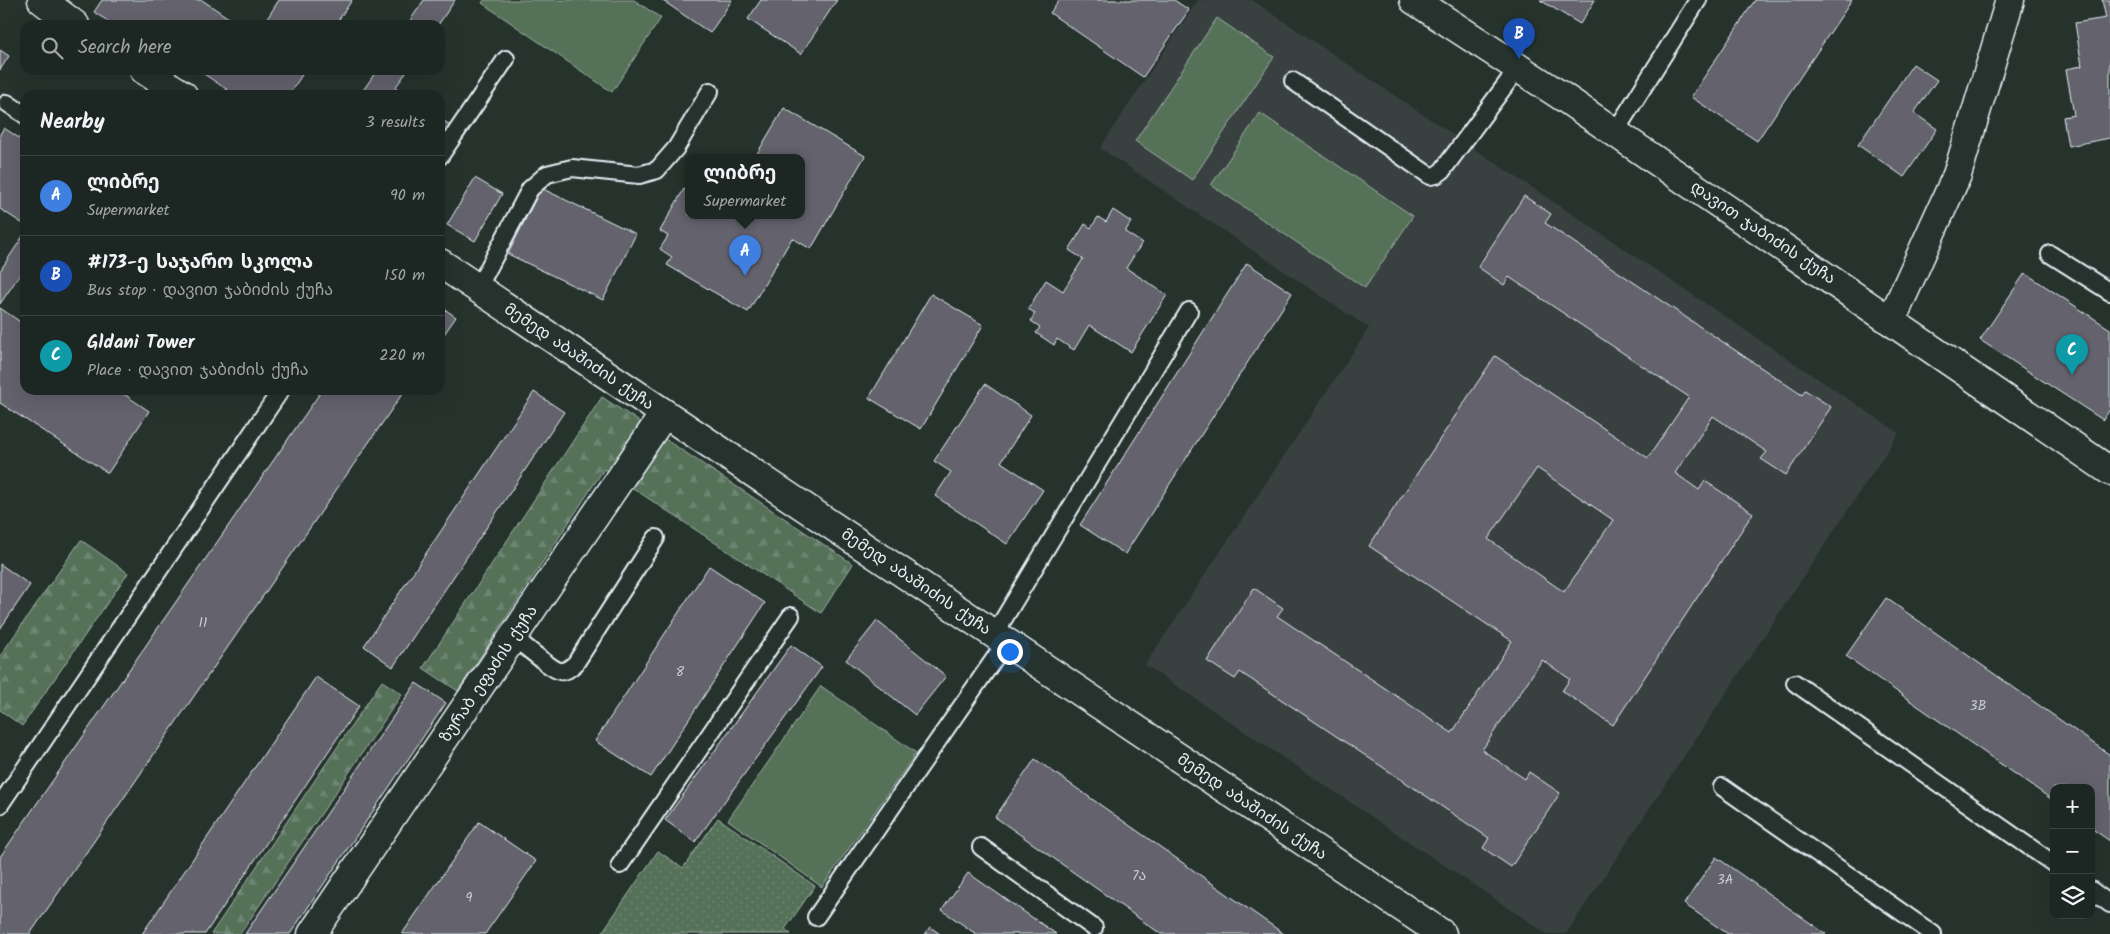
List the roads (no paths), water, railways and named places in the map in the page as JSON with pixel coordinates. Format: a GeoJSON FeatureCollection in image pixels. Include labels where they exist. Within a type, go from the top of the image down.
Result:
{"type":"FeatureCollection","features":[{"type":"Feature","properties":{"kind":"street"},"geometry":{"type":"LineString","coordinates":[[42,0],[68,20]]}},
{"type":"Feature","properties":{"kind":"street","name":"დავით ჯაბიძის ქუჩა"},"geometry":{"type":"LineString","coordinates":[[1414,0],[1615,132],[2110,471]]}},
{"type":"Feature","properties":{"kind":"street"},"geometry":{"type":"LineString","coordinates":[[1891,321],[1957,175],[2010,0]]}},
{"type":"Feature","properties":{"kind":"street"},"geometry":{"type":"LineString","coordinates":[[152,75],[175,90]]}},
{"type":"Feature","properties":{"kind":"street","name":"მემედ აბაშიძის ქუჩა"},"geometry":{"type":"LineString","coordinates":[[445,266],[1442,934]]}},
{"type":"Feature","properties":{"kind":"street","name":"ზურაბ ეფაძის ქუჩა"},"geometry":{"type":"LineString","coordinates":[[312,934],[664,414]]}},
{"type":"Feature","properties":{"kind":"lane"},"geometry":{"type":"LineString","coordinates":[[1615,132],[1698,0]]}},
{"type":"Feature","properties":{"kind":"lane"},"geometry":{"type":"LineString","coordinates":[[445,149],[506,59]]}},
{"type":"Feature","properties":{"kind":"lane"},"geometry":{"type":"LineString","coordinates":[[1293,81],[1430,176],[1442,171],[1518,68]]}},
{"type":"Feature","properties":{"kind":"lane"},"geometry":{"type":"LineString","coordinates":[[478,288],[530,189],[547,174],[572,168],[639,175],[657,170],[676,148],[710,91]]}},
{"type":"Feature","properties":{"kind":"lane"},"geometry":{"type":"LineString","coordinates":[[7,103],[20,112]]}},
{"type":"Feature","properties":{"kind":"lane"},"geometry":{"type":"LineString","coordinates":[[2050,254],[2110,292]]}},
{"type":"Feature","properties":{"kind":"lane"},"geometry":{"type":"LineString","coordinates":[[816,918],[1000,639],[1189,311]]}},
{"type":"Feature","properties":{"kind":"lane"},"geometry":{"type":"LineString","coordinates":[[0,805],[278,395]]}},
{"type":"Feature","properties":{"kind":"lane"},"geometry":{"type":"LineString","coordinates":[[514,638],[559,671],[566,670],[575,664],[656,538]]}},
{"type":"Feature","properties":{"kind":"lane"},"geometry":{"type":"LineString","coordinates":[[620,865],[791,616]]}},
{"type":"Feature","properties":{"kind":"lane"},"geometry":{"type":"LineString","coordinates":[[1794,683],[2050,861]]}},
{"type":"Feature","properties":{"kind":"lane"},"geometry":{"type":"LineString","coordinates":[[1722,787],[1933,934]]}},
{"type":"Feature","properties":{"kind":"lane"},"geometry":{"type":"LineString","coordinates":[[981,847],[1094,928]]}},
{"type":"Feature","properties":{"kind":"lane"},"geometry":{"type":"LineString","coordinates":[[2095,893],[2110,904]]}},
{"type":"Feature","properties":{"kind":"place","name":"#173-ე საჯარო სკოლა"},"geometry":{"type":"Point","coordinates":[1519,59]}},
{"type":"Feature","properties":{"kind":"place","name":"ლიბრე"},"geometry":{"type":"Point","coordinates":[745,276]}},
{"type":"Feature","properties":{"kind":"place","name":"Gldani Tower"},"geometry":{"type":"Point","coordinates":[2072,375]}}]}
